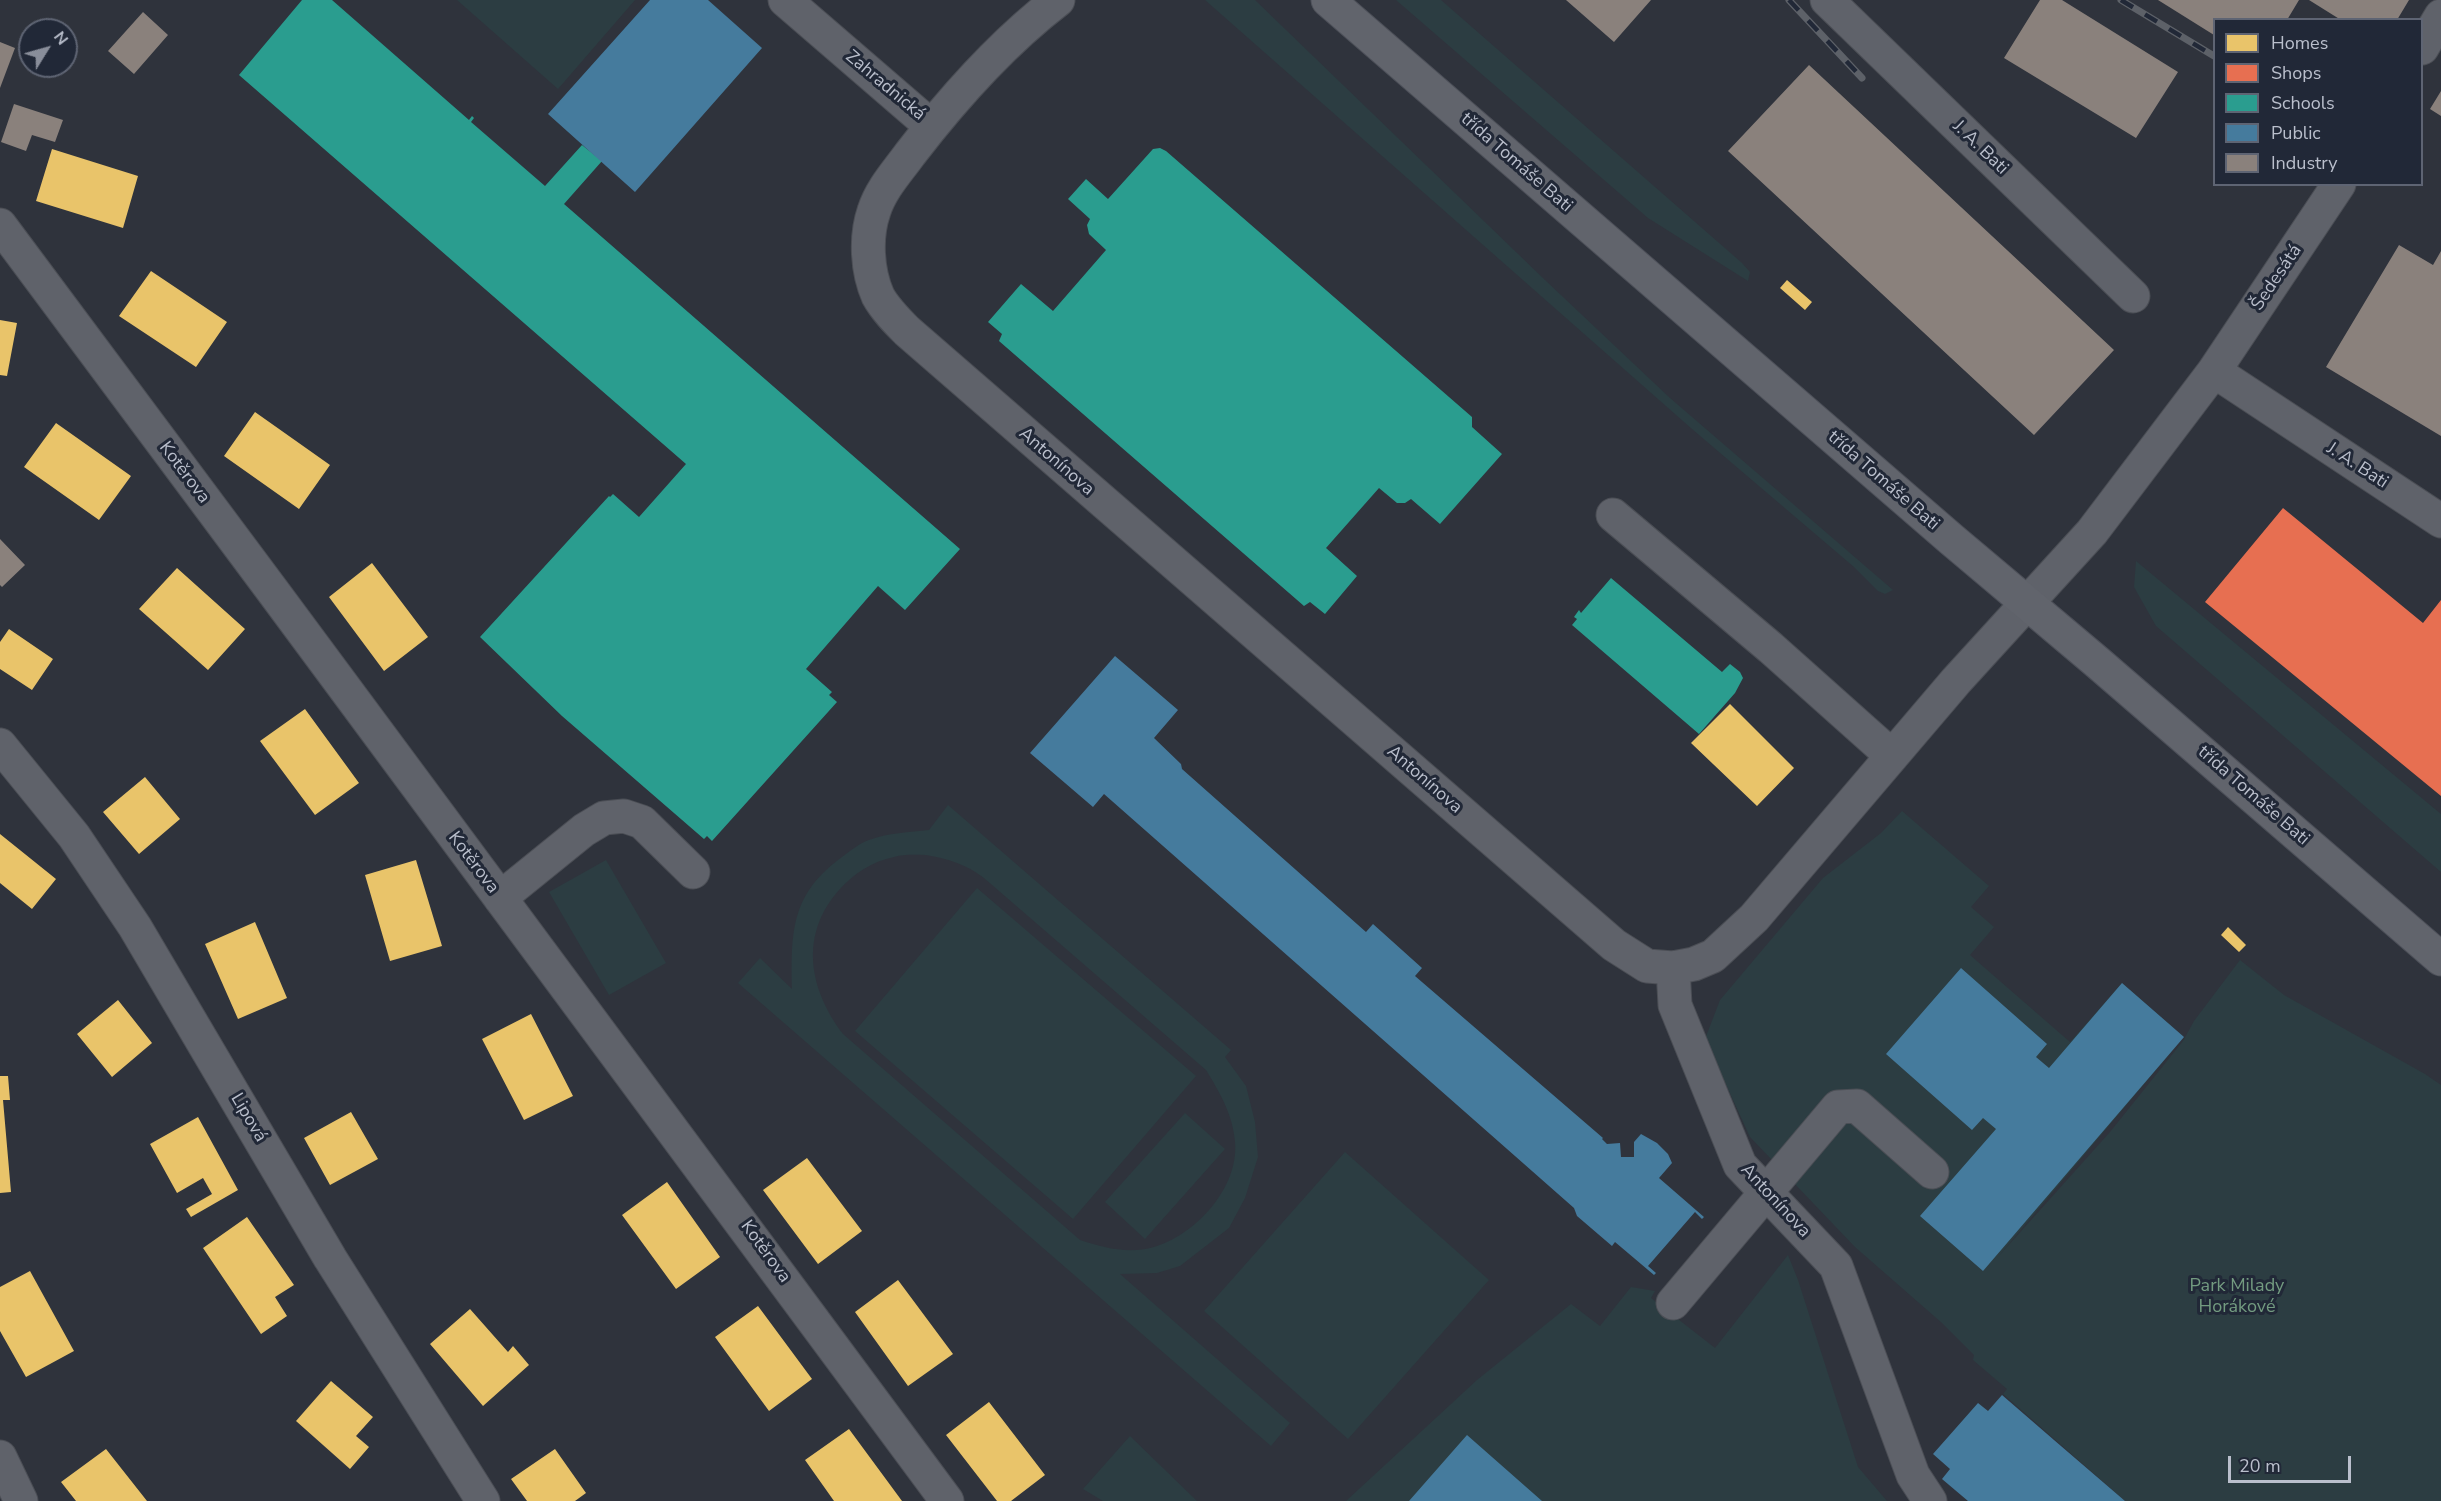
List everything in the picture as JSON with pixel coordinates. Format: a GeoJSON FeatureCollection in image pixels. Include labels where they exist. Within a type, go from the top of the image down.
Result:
{"type":"FeatureCollection","features":[{"type":"Feature","properties":{"kind":"main road","name":"třída Tomáše Bati"},"geometry":{"type":"LineString","coordinates":[[1328,0],[2441,959]]}},
{"type":"Feature","properties":{"kind":"street","name":"Zahradnická"},"geometry":{"type":"LineString","coordinates":[[785,0],[932,126],[1025,25],[1058,0]]}},
{"type":"Feature","properties":{"kind":"street","name":"J. A. Bati"},"geometry":{"type":"LineString","coordinates":[[1827,0],[2133,296]]}},
{"type":"Feature","properties":{"kind":"street"},"geometry":{"type":"LineString","coordinates":[[2423,45],[2441,16]]}},
{"type":"Feature","properties":{"kind":"street","name":"Antonínova"},"geometry":{"type":"LineString","coordinates":[[932,126],[886,185],[874,211],[868,257],[879,296],[892,315],[907,331],[1038,447],[1614,945],[1647,966],[1673,968],[1675,1005],[1692,1053],[1740,1165],[1836,1266],[1913,1475],[1930,1501]]}},
{"type":"Feature","properties":{"kind":"street","name":"Šedesátá"},"geometry":{"type":"LineString","coordinates":[[1673,968],[1694,964],[1713,956],[1736,937],[1892,756],[2092,532],[2214,371],[2338,186]]}},
{"type":"Feature","properties":{"kind":"street","name":"Kotěrova"},"geometry":{"type":"LineString","coordinates":[[0,225],[678,1134],[947,1501]]}},
{"type":"Feature","properties":{"kind":"street","name":"J. A. Bati"},"geometry":{"type":"LineString","coordinates":[[2214,371],[2441,521]]}},
{"type":"Feature","properties":{"kind":"street"},"geometry":{"type":"LineString","coordinates":[[1613,515],[1771,648],[1892,756]]}},
{"type":"Feature","properties":{"kind":"street","name":"Lipová"},"geometry":{"type":"LineString","coordinates":[[0,745],[74,836],[135,927],[330,1258],[483,1501]]}},
{"type":"Feature","properties":{"kind":"street"},"geometry":{"type":"LineString","coordinates":[[500,898],[584,830],[604,818],[624,816],[642,822],[693,872]]}},
{"type":"Feature","properties":{"kind":"street"},"geometry":{"type":"LineString","coordinates":[[1673,1303],[1838,1107],[1857,1107],[1932,1172]]}},
{"type":"Feature","properties":{"kind":"street"},"geometry":{"type":"LineString","coordinates":[[0,1457],[21,1501]]}},
{"type":"Feature","properties":{"kind":"green space"},"geometry":{"type":"Polygon","coordinates":[[[457,0],[635,0],[558,89],[457,0]]]}},
{"type":"Feature","properties":{"kind":"green space"},"geometry":{"type":"Polygon","coordinates":[[[1205,0],[1255,0],[1670,398],[1893,590],[1885,594],[1878,591],[1854,567],[1692,429],[1205,0]]]}},
{"type":"Feature","properties":{"kind":"green space"},"geometry":{"type":"Polygon","coordinates":[[[1396,0],[1441,0],[1742,263],[1750,272],[1748,281],[1648,218],[1396,0]]]}},
{"type":"Feature","properties":{"kind":"green space"},"geometry":{"type":"Polygon","coordinates":[[[2136,561],[2441,814],[2441,872],[2156,626],[2134,587],[2136,561]]]}},
{"type":"Feature","properties":{"kind":"green space"},"geometry":{"type":"Polygon","coordinates":[[[948,805],[1231,1050],[1225,1057],[1246,1086],[1255,1122],[1258,1157],[1245,1198],[1229,1228],[1180,1266],[1157,1273],[1120,1274],[1290,1423],[1271,1446],[738,983],[760,958],[792,989],[792,949],[798,915],[813,885],[825,871],[866,841],[891,834],[929,830],[948,805]],[[902,855],[871,865],[845,884],[826,907],[818,925],[813,962],[816,981],[831,1017],[843,1034],[1080,1240],[1108,1248],[1137,1250],[1157,1246],[1187,1231],[1212,1206],[1223,1191],[1234,1159],[1234,1132],[1229,1113],[1206,1070],[984,878],[949,860],[926,855],[902,855]]]}},
{"type":"Feature","properties":{"kind":"green space","name":"Park Milady Horákové"},"geometry":{"type":"Polygon","coordinates":[[[1902,811],[1989,886],[1971,907],[1994,927],[1970,955],[2070,1042],[2122,983],[2184,1037],[1997,1258],[2110,1132],[2183,1041],[2194,1021],[2240,960],[2284,995],[2441,1085],[2441,1501],[2125,1501],[2003,1394],[2007,1389],[1973,1360],[1974,1355],[1942,1323],[1855,1247],[1750,1137],[1705,1039],[1720,1000],[1823,878],[1881,833],[1902,811]]]}},
{"type":"Feature","properties":{"kind":"green space"},"geometry":{"type":"Polygon","coordinates":[[[606,860],[666,963],[609,995],[549,892],[606,860]]]}},
{"type":"Feature","properties":{"kind":"green space"},"geometry":{"type":"Polygon","coordinates":[[[977,888],[1196,1076],[1073,1219],[855,1031],[977,888]]]}},
{"type":"Feature","properties":{"kind":"green space"},"geometry":{"type":"Polygon","coordinates":[[[1185,1113],[1225,1149],[1145,1239],[1105,1202],[1185,1113]]]}},
{"type":"Feature","properties":{"kind":"green space"},"geometry":{"type":"Polygon","coordinates":[[[1345,1152],[1489,1280],[1348,1439],[1204,1311],[1345,1152]]]}},
{"type":"Feature","properties":{"kind":"green space"},"geometry":{"type":"Polygon","coordinates":[[[1788,1255],[1858,1467],[1887,1501],[1346,1501],[1477,1380],[1571,1304],[1600,1326],[1631,1287],[1655,1291],[1651,1298],[1715,1348],[1788,1255]]]}},
{"type":"Feature","properties":{"kind":"green space"},"geometry":{"type":"Polygon","coordinates":[[[1130,1436],[1197,1501],[1103,1501],[1083,1489],[1130,1436]]]}},
{"type":"Feature","properties":{"kind":"building: Homes"},"geometry":{"type":"Polygon","coordinates":[[[52,149],[138,176],[123,228],[36,201],[52,149]]]}},
{"type":"Feature","properties":{"kind":"building: Homes"},"geometry":{"type":"Polygon","coordinates":[[[151,271],[227,322],[196,367],[119,316],[151,271]]]}},
{"type":"Feature","properties":{"kind":"building: Homes"},"geometry":{"type":"Polygon","coordinates":[[[1787,280],[1812,302],[1805,310],[1780,288],[1787,280]]]}},
{"type":"Feature","properties":{"kind":"building: Homes"},"geometry":{"type":"Polygon","coordinates":[[[0,320],[17,323],[7,376],[0,375],[0,320]]]}},
{"type":"Feature","properties":{"kind":"building: Homes"},"geometry":{"type":"Polygon","coordinates":[[[255,412],[330,465],[299,509],[224,456],[255,412]]]}},
{"type":"Feature","properties":{"kind":"building: Homes"},"geometry":{"type":"Polygon","coordinates":[[[56,423],[131,476],[99,520],[24,467],[56,423]]]}},
{"type":"Feature","properties":{"kind":"building: Homes"},"geometry":{"type":"Polygon","coordinates":[[[372,563],[428,637],[384,671],[329,597],[372,563]]]}},
{"type":"Feature","properties":{"kind":"building: Homes"},"geometry":{"type":"Polygon","coordinates":[[[177,568],[245,629],[208,670],[139,609],[177,568]]]}},
{"type":"Feature","properties":{"kind":"building: Homes"},"geometry":{"type":"Polygon","coordinates":[[[9,629],[53,659],[32,690],[0,669],[0,642],[9,629]]]}},
{"type":"Feature","properties":{"kind":"building: Homes"},"geometry":{"type":"Polygon","coordinates":[[[1730,704],[1794,768],[1757,806],[1691,743],[1730,704]]]}},
{"type":"Feature","properties":{"kind":"building: Homes"},"geometry":{"type":"Polygon","coordinates":[[[305,709],[359,783],[315,815],[260,741],[305,709]]]}},
{"type":"Feature","properties":{"kind":"building: Homes"},"geometry":{"type":"Polygon","coordinates":[[[145,777],[180,819],[139,854],[103,812],[145,777]]]}},
{"type":"Feature","properties":{"kind":"building: Homes"},"geometry":{"type":"Polygon","coordinates":[[[0,834],[56,879],[32,909],[0,883],[0,834]]]}},
{"type":"Feature","properties":{"kind":"building: Homes"},"geometry":{"type":"Polygon","coordinates":[[[416,860],[442,946],[390,961],[365,875],[416,860]]]}},
{"type":"Feature","properties":{"kind":"building: Homes"},"geometry":{"type":"Polygon","coordinates":[[[255,922],[287,998],[238,1019],[205,944],[255,922]]]}},
{"type":"Feature","properties":{"kind":"building: Homes"},"geometry":{"type":"Polygon","coordinates":[[[2228,927],[2246,945],[2239,952],[2221,935],[2228,927]]]}},
{"type":"Feature","properties":{"kind":"building: Homes"},"geometry":{"type":"Polygon","coordinates":[[[118,1000],[152,1043],[112,1077],[77,1034],[118,1000]]]}},
{"type":"Feature","properties":{"kind":"building: Homes"},"geometry":{"type":"Polygon","coordinates":[[[531,1014],[573,1096],[524,1120],[482,1039],[531,1014]]]}},
{"type":"Feature","properties":{"kind":"building: Homes"},"geometry":{"type":"Polygon","coordinates":[[[0,1076],[8,1076],[10,1100],[3,1100],[11,1192],[0,1193],[0,1076]]]}},
{"type":"Feature","properties":{"kind":"building: Homes"},"geometry":{"type":"Polygon","coordinates":[[[351,1112],[378,1159],[330,1185],[304,1138],[351,1112]]]}},
{"type":"Feature","properties":{"kind":"building: Homes"},"geometry":{"type":"Polygon","coordinates":[[[198,1117],[238,1190],[191,1217],[186,1209],[212,1194],[203,1178],[177,1193],[150,1144],[198,1117]]]}},
{"type":"Feature","properties":{"kind":"building: Homes"},"geometry":{"type":"Polygon","coordinates":[[[807,1158],[862,1231],[818,1264],[763,1190],[807,1158]]]}},
{"type":"Feature","properties":{"kind":"building: Homes"},"geometry":{"type":"Polygon","coordinates":[[[667,1182],[720,1257],[676,1289],[622,1215],[667,1182]]]}},
{"type":"Feature","properties":{"kind":"building: Homes"},"geometry":{"type":"Polygon","coordinates":[[[247,1217],[294,1285],[275,1297],[287,1316],[261,1334],[203,1248],[247,1217]]]}},
{"type":"Feature","properties":{"kind":"building: Homes"},"geometry":{"type":"Polygon","coordinates":[[[30,1271],[74,1351],[26,1377],[0,1331],[0,1287],[30,1271]]]}},
{"type":"Feature","properties":{"kind":"building: Homes"},"geometry":{"type":"Polygon","coordinates":[[[898,1280],[953,1354],[908,1386],[855,1312],[898,1280]]]}},
{"type":"Feature","properties":{"kind":"building: Homes"},"geometry":{"type":"Polygon","coordinates":[[[758,1306],[812,1379],[769,1411],[715,1337],[758,1306]]]}},
{"type":"Feature","properties":{"kind":"building: Homes"},"geometry":{"type":"Polygon","coordinates":[[[470,1309],[508,1352],[513,1346],[529,1365],[483,1406],[430,1344],[470,1309]]]}},
{"type":"Feature","properties":{"kind":"building: Homes"},"geometry":{"type":"Polygon","coordinates":[[[331,1381],[373,1417],[356,1436],[369,1447],[350,1469],[296,1421],[331,1381]]]}},
{"type":"Feature","properties":{"kind":"building: Homes"},"geometry":{"type":"Polygon","coordinates":[[[989,1402],[1045,1475],[1011,1501],[997,1501],[946,1435],[989,1402]]]}},
{"type":"Feature","properties":{"kind":"building: Homes"},"geometry":{"type":"Polygon","coordinates":[[[849,1429],[902,1501],[834,1501],[805,1460],[849,1429]]]}},
{"type":"Feature","properties":{"kind":"building: Homes"},"geometry":{"type":"Polygon","coordinates":[[[106,1449],[147,1501],[76,1501],[61,1482],[106,1449]]]}},
{"type":"Feature","properties":{"kind":"building: Homes"},"geometry":{"type":"Polygon","coordinates":[[[555,1449],[586,1493],[575,1501],[527,1501],[511,1479],[555,1449]]]}},
{"type":"Feature","properties":{"kind":"building: Shops"},"geometry":{"type":"Polygon","coordinates":[[[2283,508],[2423,623],[2441,600],[2441,796],[2205,602],[2283,508]]]}},
{"type":"Feature","properties":{"kind":"building: Schools"},"geometry":{"type":"Polygon","coordinates":[[[302,0],[332,0],[469,120],[472,116],[474,118],[471,122],[545,186],[582,145],[602,161],[564,204],[960,549],[905,610],[878,586],[806,669],[832,692],[829,695],[837,702],[712,841],[707,836],[704,839],[562,716],[480,637],[609,496],[613,494],[639,517],[686,464],[239,75],[302,0]]]}},
{"type":"Feature","properties":{"kind":"building: Schools"},"geometry":{"type":"Polygon","coordinates":[[[1160,148],[1472,417],[1472,427],[1502,454],[1440,524],[1411,499],[1405,503],[1397,503],[1379,488],[1326,548],[1357,576],[1325,614],[1310,602],[1304,606],[999,341],[1002,334],[988,322],[1021,284],[1053,311],[1106,250],[1089,234],[1087,225],[1090,219],[1068,199],[1086,179],[1108,199],[1153,149],[1160,148]]]}},
{"type":"Feature","properties":{"kind":"building: Schools"},"geometry":{"type":"Polygon","coordinates":[[[1611,578],[1722,672],[1730,664],[1740,672],[1743,678],[1735,693],[1699,734],[1572,625],[1577,619],[1574,617],[1579,610],[1581,613],[1611,578]]]}},
{"type":"Feature","properties":{"kind":"building: Public"},"geometry":{"type":"Polygon","coordinates":[[[650,0],[708,0],[762,48],[635,192],[548,114],[650,0]]]}},
{"type":"Feature","properties":{"kind":"building: Public"},"geometry":{"type":"Polygon","coordinates":[[[1115,656],[1178,710],[1154,738],[1181,764],[1182,769],[1366,932],[1373,924],[1422,968],[1415,976],[1603,1138],[1607,1144],[1620,1143],[1621,1157],[1634,1157],[1634,1142],[1641,1134],[1657,1143],[1668,1154],[1672,1163],[1659,1178],[1704,1217],[1702,1219],[1695,1212],[1648,1266],[1656,1273],[1654,1275],[1615,1242],[1612,1246],[1577,1216],[1574,1208],[1104,794],[1093,807],[1030,753],[1115,656]]]}},
{"type":"Feature","properties":{"kind":"building: Public"},"geometry":{"type":"Polygon","coordinates":[[[1961,968],[2047,1044],[2036,1057],[2049,1068],[2122,983],[2184,1037],[1983,1271],[1920,1216],[1996,1129],[1983,1118],[1972,1130],[1886,1054],[1961,968]]]}},
{"type":"Feature","properties":{"kind":"building: Public"},"geometry":{"type":"Polygon","coordinates":[[[2002,1395],[2125,1501],[1968,1501],[1942,1479],[1950,1469],[1933,1454],[1978,1403],[1988,1411],[2002,1395]]]}},
{"type":"Feature","properties":{"kind":"building: Public"},"geometry":{"type":"Polygon","coordinates":[[[1467,1435],[1542,1501],[1409,1501],[1467,1435]]]}},
{"type":"Feature","properties":{"kind":"building: Industry"},"geometry":{"type":"Polygon","coordinates":[[[1566,0],[1651,0],[1614,42],[1566,0]]]}},
{"type":"Feature","properties":{"kind":"building: Industry"},"geometry":{"type":"Polygon","coordinates":[[[2040,0],[2062,0],[2178,72],[2136,138],[2004,58],[2040,0]]]}},
{"type":"Feature","properties":{"kind":"building: Industry"},"geometry":{"type":"Polygon","coordinates":[[[2158,0],[2299,0],[2288,18],[2213,18],[2213,34],[2158,0]]]}},
{"type":"Feature","properties":{"kind":"building: Industry"},"geometry":{"type":"Polygon","coordinates":[[[2309,0],[2409,0],[2398,18],[2338,18],[2309,0]]]}},
{"type":"Feature","properties":{"kind":"building: Industry"},"geometry":{"type":"Polygon","coordinates":[[[143,12],[168,35],[134,74],[108,51],[143,12]]]}},
{"type":"Feature","properties":{"kind":"building: Industry"},"geometry":{"type":"Polygon","coordinates":[[[0,42],[15,48],[0,88],[0,42]]]}},
{"type":"Feature","properties":{"kind":"building: Industry"},"geometry":{"type":"Polygon","coordinates":[[[1809,65],[2114,350],[2034,435],[1728,151],[1809,65]]]}},
{"type":"Feature","properties":{"kind":"building: Industry"},"geometry":{"type":"Polygon","coordinates":[[[2441,91],[2441,116],[2430,109],[2441,91]]]}},
{"type":"Feature","properties":{"kind":"building: Industry"},"geometry":{"type":"Polygon","coordinates":[[[14,104],[63,120],[55,142],[32,135],[26,151],[1,142],[14,104]]]}},
{"type":"Feature","properties":{"kind":"building: Industry"},"geometry":{"type":"Polygon","coordinates":[[[2399,245],[2433,265],[2441,251],[2441,436],[2326,367],[2399,245]]]}},
{"type":"Feature","properties":{"kind":"building: Industry"},"geometry":{"type":"Polygon","coordinates":[[[0,539],[25,565],[2,587],[0,585],[0,539]]]}},
{"type":"Feature","properties":{"kind":"railway"},"geometry":{"type":"LineString","coordinates":[[1789,0],[1862,78]]}},
{"type":"Feature","properties":{"kind":"railway"},"geometry":{"type":"LineString","coordinates":[[2121,0],[2213,55]]}}]}
